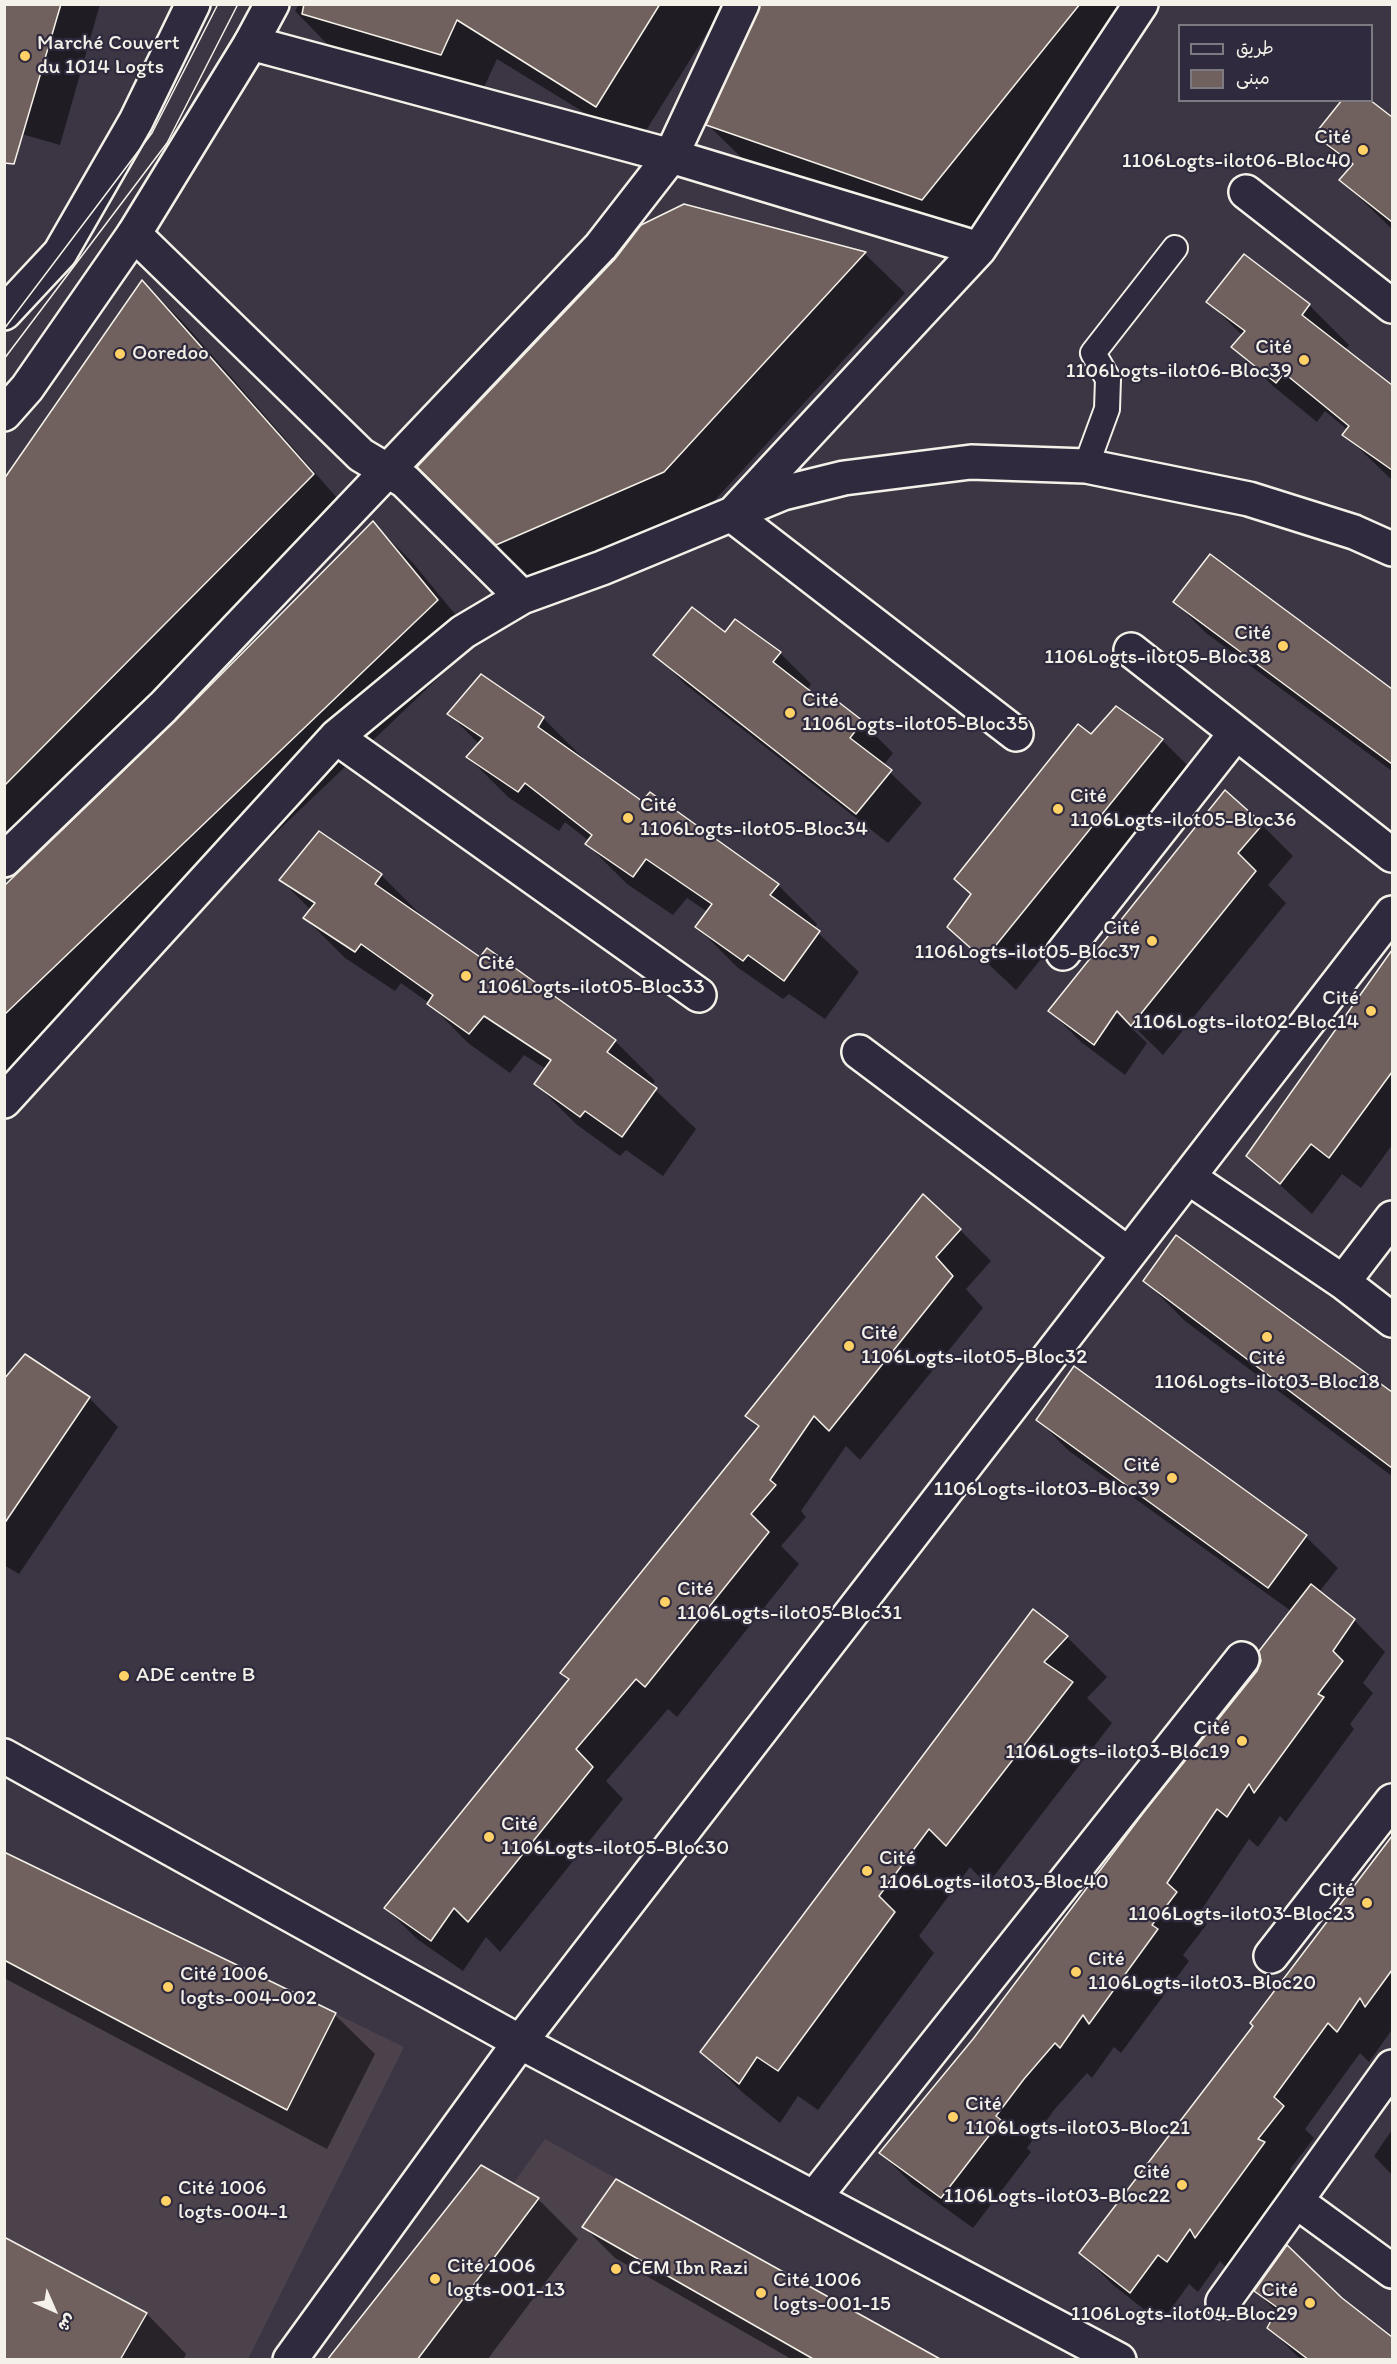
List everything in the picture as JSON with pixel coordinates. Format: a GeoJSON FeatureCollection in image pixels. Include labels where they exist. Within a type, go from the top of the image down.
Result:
{"type":"FeatureCollection","features":[{"type":"Feature","properties":{"kind":"street"},"geometry":{"type":"LineString","coordinates":[[4,313],[60,253],[136,121],[193,4]]}},
{"type":"Feature","properties":{"kind":"street"},"geometry":{"type":"LineString","coordinates":[[4,414],[27,388],[134,234],[251,44],[272,4]]}},
{"type":"Feature","properties":{"kind":"street"},"geometry":{"type":"LineString","coordinates":[[4,860],[163,706],[601,246],[671,156],[742,4]]}},
{"type":"Feature","properties":{"kind":"street"},"geometry":{"type":"LineString","coordinates":[[732,515],[979,249],[1141,4]]}},
{"type":"Feature","properties":{"kind":"street"},"geometry":{"type":"LineString","coordinates":[[251,44],[671,156],[979,249]]}},
{"type":"Feature","properties":{"kind":"street"},"geometry":{"type":"LineString","coordinates":[[1246,192],[1392,306]]}},
{"type":"Feature","properties":{"kind":"street"},"geometry":{"type":"LineString","coordinates":[[134,234],[361,454],[405,481],[522,597]]}},
{"type":"Feature","properties":{"kind":"street"},"geometry":{"type":"LineString","coordinates":[[4,1101],[336,737],[463,632],[522,597],[602,568],[783,493],[844,478],[970,462],[1086,466],[1249,499],[1354,532],[1392,549]]}},
{"type":"Feature","properties":{"kind":"street"},"geometry":{"type":"LineString","coordinates":[[732,515],[1016,734]]}},
{"type":"Feature","properties":{"kind":"street"},"geometry":{"type":"LineString","coordinates":[[1131,650],[1392,855]]}},
{"type":"Feature","properties":{"kind":"street"},"geometry":{"type":"LineString","coordinates":[[1063,953],[1236,733]]}},
{"type":"Feature","properties":{"kind":"street"},"geometry":{"type":"LineString","coordinates":[[336,737],[699,995]]}},
{"type":"Feature","properties":{"kind":"street"},"geometry":{"type":"LineString","coordinates":[[290,2360],[520,2042],[1392,913]]}},
{"type":"Feature","properties":{"kind":"street"},"geometry":{"type":"LineString","coordinates":[[859,1052],[1128,1254]]}},
{"type":"Feature","properties":{"kind":"street"},"geometry":{"type":"LineString","coordinates":[[1188,1177],[1343,1282],[1392,1320]]}},
{"type":"Feature","properties":{"kind":"street"},"geometry":{"type":"LineString","coordinates":[[1343,1282],[1392,1218]]}},
{"type":"Feature","properties":{"kind":"street"},"geometry":{"type":"LineString","coordinates":[[814,2198],[1242,1659]]}},
{"type":"Feature","properties":{"kind":"street"},"geometry":{"type":"LineString","coordinates":[[4,1756],[520,2042],[1119,2360]]}},
{"type":"Feature","properties":{"kind":"street"},"geometry":{"type":"LineString","coordinates":[[1271,1956],[1392,1801]]}},
{"type":"Feature","properties":{"kind":"street"},"geometry":{"type":"LineString","coordinates":[[1223,2302],[1392,2067]]}},
{"type":"Feature","properties":{"kind":"street"},"geometry":{"type":"LineString","coordinates":[[1296,2200],[1392,2271]]}},
{"type":"Feature","properties":{"kind":"lane"},"geometry":{"type":"LineString","coordinates":[[1086,466],[1107,409],[1108,379],[1093,353],[1174,248]]}},
{"type":"Feature","properties":{"kind":"shaded area","name":"Cité 1006 logts-004-1"},"geometry":{"type":"Polygon","coordinates":[[[4,1852],[404,2047],[248,2359],[5,2359],[4,1852]]]}},
{"type":"Feature","properties":{"kind":"shaded area","name":"CEM Ibn Razi"},"geometry":{"type":"Polygon","coordinates":[[[545,2139],[942,2359],[387,2360],[545,2139]]]}},
{"type":"Feature","properties":{"kind":"building","name":"Marché Couvert du 1014 Logts"},"geometry":{"type":"Polygon","coordinates":[[[4,4],[61,4],[14,164],[4,163],[4,4]]]}},
{"type":"Feature","properties":{"kind":"building"},"geometry":{"type":"Polygon","coordinates":[[[304,4],[660,4],[596,107],[457,20],[441,55],[302,14],[304,4]]]}},
{"type":"Feature","properties":{"kind":"building"},"geometry":{"type":"Polygon","coordinates":[[[760,4],[1080,4],[922,200],[706,125],[760,4]]]}},
{"type":"Feature","properties":{"kind":"building","name":"Cité 1106Logts-ilot06-Bloc40"},"geometry":{"type":"Polygon","coordinates":[[[1340,102],[1373,102],[1392,117],[1392,222],[1339,180],[1353,164],[1314,135],[1340,102]]]}},
{"type":"Feature","properties":{"kind":"building"},"geometry":{"type":"Polygon","coordinates":[[[684,204],[866,252],[664,472],[496,545],[417,467],[615,259],[641,225],[684,204]]]}},
{"type":"Feature","properties":{"kind":"building","name":"Cité 1106Logts-ilot06-Bloc39"},"geometry":{"type":"Polygon","coordinates":[[[1244,254],[1310,304],[1302,315],[1392,385],[1392,470],[1342,435],[1349,426],[1284,373],[1276,383],[1231,347],[1245,331],[1206,302],[1244,254]]]}},
{"type":"Feature","properties":{"kind":"building"},"geometry":{"type":"Polygon","coordinates":[[[142,280],[314,474],[4,786],[4,479],[142,280]]]}},
{"type":"Feature","properties":{"kind":"building"},"geometry":{"type":"Polygon","coordinates":[[[373,521],[438,600],[4,1015],[4,886],[176,720],[373,521]]]}},
{"type":"Feature","properties":{"kind":"building","name":"Cité 1106Logts-ilot05-Bloc38"},"geometry":{"type":"Polygon","coordinates":[[[1210,554],[1392,689],[1392,764],[1173,602],[1210,554]]]}},
{"type":"Feature","properties":{"kind":"building","name":"Cité 1106Logts-ilot05-Bloc35"},"geometry":{"type":"Polygon","coordinates":[[[692,607],[725,632],[735,619],[781,652],[773,662],[827,704],[832,697],[863,721],[850,738],[892,770],[856,814],[653,655],[692,607]]]}},
{"type":"Feature","properties":{"kind":"building","name":"Cité 1106Logts-ilot05-Bloc34"},"geometry":{"type":"Polygon","coordinates":[[[481,674],[544,717],[538,727],[642,801],[650,792],[779,884],[770,895],[820,931],[784,981],[748,955],[743,961],[695,927],[712,904],[646,859],[633,877],[585,844],[592,835],[525,783],[518,792],[466,757],[483,738],[447,714],[481,674]]]}},
{"type":"Feature","properties":{"kind":"building","name":"Cité 1106Logts-ilot05-Bloc36"},"geometry":{"type":"Polygon","coordinates":[[[1116,706],[1163,739],[984,960],[947,927],[971,894],[954,879],[1078,724],[1091,734],[1116,706]]]}},
{"type":"Feature","properties":{"kind":"building","name":"Cité 1106Logts-ilot05-Bloc37"},"geometry":{"type":"Polygon","coordinates":[[[1225,790],[1263,824],[1238,853],[1256,871],[1131,1026],[1117,1011],[1094,1045],[1048,1011],[1225,790]]]}},
{"type":"Feature","properties":{"kind":"building","name":"Cité 1106Logts-ilot05-Bloc33"},"geometry":{"type":"Polygon","coordinates":[[[319,831],[382,874],[375,884],[480,957],[487,948],[616,1040],[607,1052],[657,1088],[622,1137],[585,1111],[580,1117],[534,1084],[551,1060],[484,1016],[469,1034],[427,1004],[433,995],[361,944],[355,952],[303,918],[315,903],[279,880],[319,831]]]}},
{"type":"Feature","properties":{"kind":"building","name":"Cité 1106Logts-ilot02-Bloc14"},"geometry":{"type":"Polygon","coordinates":[[[1392,950],[1392,1072],[1329,1158],[1311,1144],[1280,1184],[1246,1156],[1392,950]]]}},
{"type":"Feature","properties":{"kind":"building"},"geometry":{"type":"Polygon","coordinates":[[[923,1194],[961,1229],[936,1257],[953,1276],[829,1431],[814,1416],[770,1480],[776,1485],[751,1514],[769,1532],[645,1687],[636,1679],[576,1749],[593,1767],[468,1922],[454,1908],[431,1941],[384,1908],[569,1679],[560,1673],[759,1426],[745,1416],[923,1194]]]}},
{"type":"Feature","properties":{"kind":"building","name":"Cité 1106Logts-ilot03-Bloc18"},"geometry":{"type":"Polygon","coordinates":[[[1176,1235],[1392,1392],[1392,1468],[1143,1281],[1176,1235]]]}},
{"type":"Feature","properties":{"kind":"building"},"geometry":{"type":"Polygon","coordinates":[[[25,1354],[90,1397],[4,1524],[4,1379],[25,1354]]]}},
{"type":"Feature","properties":{"kind":"building","name":"Cité 1106Logts-ilot03-Bloc39"},"geometry":{"type":"Polygon","coordinates":[[[1074,1366],[1307,1535],[1268,1588],[1036,1420],[1074,1366]]]}},
{"type":"Feature","properties":{"kind":"building"},"geometry":{"type":"Polygon","coordinates":[[[1311,1584],[1355,1619],[1333,1651],[1343,1661],[1318,1694],[1324,1697],[1254,1793],[1249,1784],[1227,1817],[1217,1809],[1167,1883],[1177,1892],[1152,1925],[1158,1929],[1089,2024],[1083,2015],[1060,2048],[1055,2043],[1024,2079],[996,2116],[1001,2120],[941,2198],[879,2153],[973,2039],[1144,1812],[1257,1671],[1261,1661],[1259,1651],[1311,1584]]]}},
{"type":"Feature","properties":{"kind":"building","name":"Cité 1106Logts-ilot03-Bloc40"},"geometry":{"type":"Polygon","coordinates":[[[1033,1609],[1068,1636],[1044,1662],[1073,1682],[946,1846],[929,1829],[879,1896],[895,1912],[778,2071],[757,2057],[739,2084],[700,2052],[1033,1609]]]}},
{"type":"Feature","properties":{"kind":"building"},"geometry":{"type":"Polygon","coordinates":[[[1392,1836],[1392,1970],[1365,2007],[1360,1998],[1337,2032],[1328,2023],[1274,2097],[1284,2106],[1258,2139],[1265,2142],[1195,2238],[1190,2229],[1167,2262],[1158,2255],[1130,2293],[1079,2253],[1253,2026],[1250,2023],[1392,1836]]]}},
{"type":"Feature","properties":{"kind":"building","name":"Cité 1006 logts-004-002"},"geometry":{"type":"Polygon","coordinates":[[[4,1852],[336,2013],[287,2110],[4,1960],[4,1852]]]}},
{"type":"Feature","properties":{"kind":"building","name":"Cité 1006 logts-001-13"},"geometry":{"type":"Polygon","coordinates":[[[481,2165],[539,2198],[417,2360],[327,2360],[481,2165]]]}},
{"type":"Feature","properties":{"kind":"building","name":"Cité 1006 logts-001-15"},"geometry":{"type":"Polygon","coordinates":[[[616,2179],[942,2360],[815,2360],[582,2227],[616,2179]]]}},
{"type":"Feature","properties":{"kind":"building"},"geometry":{"type":"Polygon","coordinates":[[[4,2237],[147,2313],[120,2360],[4,2360],[4,2237]]]}},
{"type":"Feature","properties":{"kind":"building","name":"Cité 1106Logts-ilot04-Bloc29"},"geometry":{"type":"Polygon","coordinates":[[[1287,2245],[1342,2298],[1392,2337],[1392,2360],[1309,2360],[1267,2328],[1278,2308],[1254,2291],[1287,2245]]]}},
{"type":"Feature","properties":{"kind":"tram line"},"geometry":{"type":"LineString","coordinates":[[4,329],[152,133],[218,4]]}},
{"type":"Feature","properties":{"kind":"tram line"},"geometry":{"type":"LineString","coordinates":[[4,359],[167,143],[238,4]]}},
{"type":"Feature","properties":{"kind":"place","name":"Marché Couvert du 1014 Logts"},"geometry":{"type":"Point","coordinates":[25,56]}},
{"type":"Feature","properties":{"kind":"place","name":"Cité 1106Logts-ilot06-Bloc40"},"geometry":{"type":"Point","coordinates":[1363,150]}},
{"type":"Feature","properties":{"kind":"place","name":"Ooredoo"},"geometry":{"type":"Point","coordinates":[120,354]}},
{"type":"Feature","properties":{"kind":"place","name":"Cité 1106Logts-ilot06-Bloc39"},"geometry":{"type":"Point","coordinates":[1304,360]}},
{"type":"Feature","properties":{"kind":"place","name":"Cité 1106Logts-ilot05-Bloc38"},"geometry":{"type":"Point","coordinates":[1283,646]}},
{"type":"Feature","properties":{"kind":"place","name":"Cité 1106Logts-ilot05-Bloc35"},"geometry":{"type":"Point","coordinates":[790,713]}},
{"type":"Feature","properties":{"kind":"place","name":"Cité 1106Logts-ilot05-Bloc36"},"geometry":{"type":"Point","coordinates":[1058,809]}},
{"type":"Feature","properties":{"kind":"place","name":"Cité 1106Logts-ilot05-Bloc34"},"geometry":{"type":"Point","coordinates":[628,818]}},
{"type":"Feature","properties":{"kind":"place","name":"Cité 1106Logts-ilot05-Bloc37"},"geometry":{"type":"Point","coordinates":[1152,941]}},
{"type":"Feature","properties":{"kind":"place","name":"Cité 1106Logts-ilot05-Bloc33"},"geometry":{"type":"Point","coordinates":[466,976]}},
{"type":"Feature","properties":{"kind":"place","name":"Cité 1106Logts-ilot02-Bloc14"},"geometry":{"type":"Point","coordinates":[1371,1011]}},
{"type":"Feature","properties":{"kind":"place","name":"Cité 1106Logts-ilot03-Bloc18"},"geometry":{"type":"Point","coordinates":[1267,1337]}},
{"type":"Feature","properties":{"kind":"place","name":"Cité 1106Logts-ilot05-Bloc32"},"geometry":{"type":"Point","coordinates":[849,1346]}},
{"type":"Feature","properties":{"kind":"place","name":"Cité 1106Logts-ilot03-Bloc39"},"geometry":{"type":"Point","coordinates":[1172,1478]}},
{"type":"Feature","properties":{"kind":"place","name":"Cité 1106Logts-ilot05-Bloc31"},"geometry":{"type":"Point","coordinates":[665,1602]}},
{"type":"Feature","properties":{"kind":"place","name":"ADE centre B"},"geometry":{"type":"Point","coordinates":[124,1676]}},
{"type":"Feature","properties":{"kind":"place","name":"Cité 1106Logts-ilot03-Bloc19"},"geometry":{"type":"Point","coordinates":[1242,1741]}},
{"type":"Feature","properties":{"kind":"place","name":"Cité 1106Logts-ilot05-Bloc30"},"geometry":{"type":"Point","coordinates":[489,1837]}},
{"type":"Feature","properties":{"kind":"place","name":"Cité 1106Logts-ilot03-Bloc40"},"geometry":{"type":"Point","coordinates":[867,1871]}},
{"type":"Feature","properties":{"kind":"place","name":"Cité 1106Logts-ilot03-Bloc23"},"geometry":{"type":"Point","coordinates":[1367,1903]}},
{"type":"Feature","properties":{"kind":"place","name":"Cité 1106Logts-ilot03-Bloc20"},"geometry":{"type":"Point","coordinates":[1076,1972]}},
{"type":"Feature","properties":{"kind":"place","name":"Cité 1006 logts-004-002"},"geometry":{"type":"Point","coordinates":[168,1987]}},
{"type":"Feature","properties":{"kind":"place","name":"Cité 1106Logts-ilot03-Bloc21"},"geometry":{"type":"Point","coordinates":[953,2117]}},
{"type":"Feature","properties":{"kind":"place","name":"Cité 1106Logts-ilot03-Bloc22"},"geometry":{"type":"Point","coordinates":[1182,2185]}},
{"type":"Feature","properties":{"kind":"place","name":"Cité 1006 logts-004-1"},"geometry":{"type":"Point","coordinates":[166,2201]}},
{"type":"Feature","properties":{"kind":"place","name":"CEM Ibn Razi"},"geometry":{"type":"Point","coordinates":[616,2269]}},
{"type":"Feature","properties":{"kind":"place","name":"Cité 1006 logts-001-13"},"geometry":{"type":"Point","coordinates":[435,2279]}},
{"type":"Feature","properties":{"kind":"place","name":"Cité 1006 logts-001-15"},"geometry":{"type":"Point","coordinates":[761,2293]}},
{"type":"Feature","properties":{"kind":"place","name":"Cité 1106Logts-ilot04-Bloc29"},"geometry":{"type":"Point","coordinates":[1310,2303]}}]}
